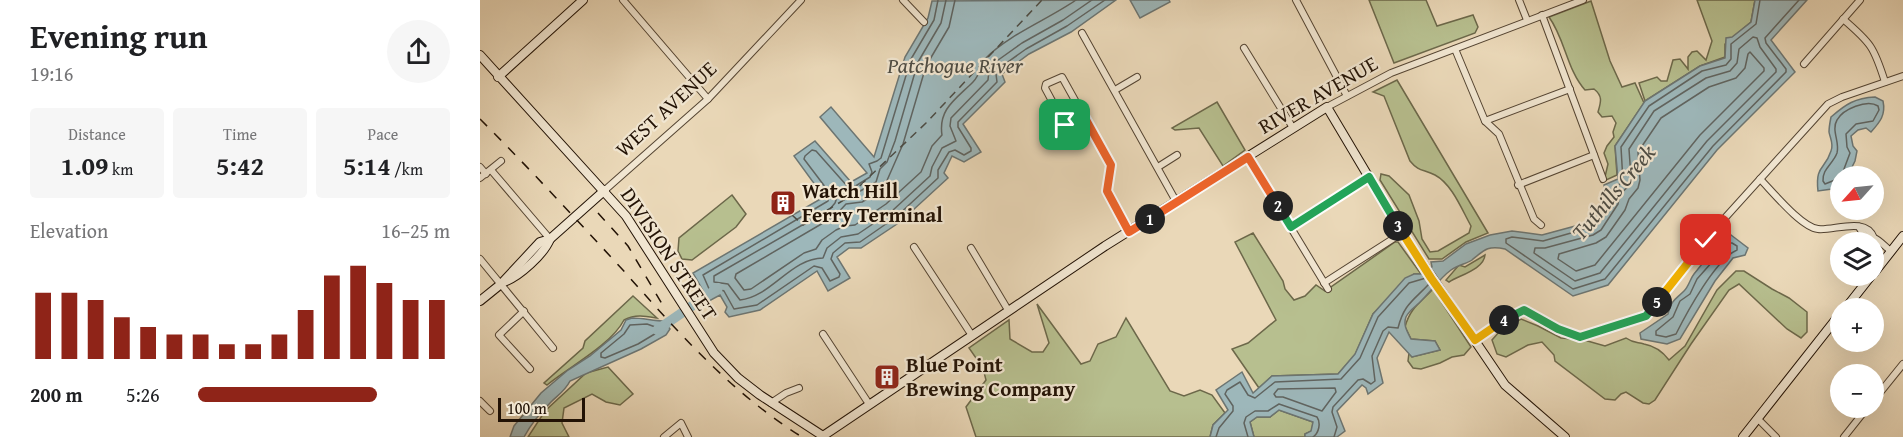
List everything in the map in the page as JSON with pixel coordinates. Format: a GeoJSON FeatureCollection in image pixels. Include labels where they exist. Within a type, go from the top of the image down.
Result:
{"type":"FeatureCollection","features":[{"type":"Feature","properties":{"kind":"main road"},"geometry":{"type":"LineString","coordinates":[[498,77],[583,0]]}},
{"type":"Feature","properties":{"kind":"main road","name":"DIVISION STREET"},"geometry":{"type":"LineString","coordinates":[[480,55],[605,190],[626,216],[714,353],[738,378],[771,403],[822,436]]}},
{"type":"Feature","properties":{"kind":"main road"},"geometry":{"type":"LineString","coordinates":[[1328,107],[1402,233],[1505,385],[1565,437]]}},
{"type":"Feature","properties":{"kind":"main road","name":"RIVER AVENUE"},"geometry":{"type":"LineString","coordinates":[[822,436],[971,334],[1328,107]]}},
{"type":"Feature","properties":{"kind":"main road","name":"WEST AVENUE"},"geometry":{"type":"LineString","coordinates":[[480,301],[501,284],[540,242],[550,239],[605,190]]}},
{"type":"Feature","properties":{"kind":"main road"},"geometry":{"type":"LineString","coordinates":[[1884,259],[1903,236]]}},
{"type":"Feature","properties":{"kind":"main road"},"geometry":{"type":"LineString","coordinates":[[1853,298],[1863,286]]}},
{"type":"Feature","properties":{"kind":"main road"},"geometry":{"type":"LineString","coordinates":[[1743,437],[1830,327]]}},
{"type":"Feature","properties":{"kind":"street"},"geometry":{"type":"LineString","coordinates":[[622,0],[708,99]]}},
{"type":"Feature","properties":{"kind":"street","name":"WEST AVENUE"},"geometry":{"type":"LineString","coordinates":[[605,190],[708,99],[801,0]]}},
{"type":"Feature","properties":{"kind":"street"},"geometry":{"type":"LineString","coordinates":[[903,0],[924,22]]}},
{"type":"Feature","properties":{"kind":"street"},"geometry":{"type":"LineString","coordinates":[[1296,0],[1347,96]]}},
{"type":"Feature","properties":{"kind":"street"},"geometry":{"type":"LineString","coordinates":[[1519,0],[1527,20]]}},
{"type":"Feature","properties":{"kind":"street","name":"RIVER AVENUE"},"geometry":{"type":"LineString","coordinates":[[1328,107],[1391,73],[1582,0]]}},
{"type":"Feature","properties":{"kind":"street"},"geometry":{"type":"LineString","coordinates":[[1804,64],[1860,0]]}},
{"type":"Feature","properties":{"kind":"street"},"geometry":{"type":"LineString","coordinates":[[1542,15],[1603,179]]}},
{"type":"Feature","properties":{"kind":"street"},"geometry":{"type":"LineString","coordinates":[[1843,19],[1868,40],[1876,53],[1885,82]]}},
{"type":"Feature","properties":{"kind":"street"},"geometry":{"type":"LineString","coordinates":[[1082,33],[1177,202]]}},
{"type":"Feature","properties":{"kind":"street"},"geometry":{"type":"LineString","coordinates":[[1244,48],[1293,128]]}},
{"type":"Feature","properties":{"kind":"street"},"geometry":{"type":"LineString","coordinates":[[1455,49],[1485,121],[1498,134],[1534,219],[1541,225]]}},
{"type":"Feature","properties":{"kind":"street"},"geometry":{"type":"LineString","coordinates":[[1475,340],[1511,315],[1524,310],[1558,329],[1580,337],[1646,316],[1706,240],[1828,104],[1903,76]]}},
{"type":"Feature","properties":{"kind":"street"},"geometry":{"type":"LineString","coordinates":[[1085,118],[1068,126],[1065,125],[1045,88],[1046,84],[1062,77],[1085,118],[1111,165],[1107,191],[1129,232]]}},
{"type":"Feature","properties":{"kind":"street"},"geometry":{"type":"LineString","coordinates":[[1114,90],[1137,77]]}},
{"type":"Feature","properties":{"kind":"street"},"geometry":{"type":"LineString","coordinates":[[1485,121],[1570,89]]}},
{"type":"Feature","properties":{"kind":"street"},"geometry":{"type":"LineString","coordinates":[[1518,185],[1594,155]]}},
{"type":"Feature","properties":{"kind":"street"},"geometry":{"type":"LineString","coordinates":[[1158,167],[1177,156]]}},
{"type":"Feature","properties":{"kind":"street"},"geometry":{"type":"LineString","coordinates":[[1248,157],[1326,286],[1402,233]]}},
{"type":"Feature","properties":{"kind":"street"},"geometry":{"type":"LineString","coordinates":[[486,174],[501,161]]}},
{"type":"Feature","properties":{"kind":"street"},"geometry":{"type":"LineString","coordinates":[[480,167],[550,239]]}},
{"type":"Feature","properties":{"kind":"street"},"geometry":{"type":"LineString","coordinates":[[1291,227],[1369,177]]}},
{"type":"Feature","properties":{"kind":"street"},"geometry":{"type":"LineString","coordinates":[[1760,179],[1801,220],[1816,229],[1867,228],[1874,238],[1891,251]]}},
{"type":"Feature","properties":{"kind":"street"},"geometry":{"type":"LineString","coordinates":[[914,247],[971,334]]}},
{"type":"Feature","properties":{"kind":"street"},"geometry":{"type":"LineString","coordinates":[[971,248],[1008,310]]}},
{"type":"Feature","properties":{"kind":"street"},"geometry":{"type":"LineString","coordinates":[[480,260],[553,348]]}},
{"type":"Feature","properties":{"kind":"street"},"geometry":{"type":"LineString","coordinates":[[524,311],[499,335],[530,369]]}},
{"type":"Feature","properties":{"kind":"street"},"geometry":{"type":"LineString","coordinates":[[823,333],[869,404]]}},
{"type":"Feature","properties":{"kind":"street"},"geometry":{"type":"LineString","coordinates":[[1884,388],[1903,364]]}},
{"type":"Feature","properties":{"kind":"street"},"geometry":{"type":"LineString","coordinates":[[771,403],[786,393],[800,388]]}},
{"type":"Feature","properties":{"kind":"street"},"geometry":{"type":"LineString","coordinates":[[480,401],[490,411]]}},
{"type":"Feature","properties":{"kind":"street"},"geometry":{"type":"LineString","coordinates":[[1844,437],[1859,418]]}},
{"type":"Feature","properties":{"kind":"street"},"geometry":{"type":"LineString","coordinates":[[1758,419],[1776,437]]}},
{"type":"Feature","properties":{"kind":"street"},"geometry":{"type":"LineString","coordinates":[[664,437],[681,423],[688,437]]}},
{"type":"Feature","properties":{"kind":"green space"},"geometry":{"type":"Polygon","coordinates":[[[1369,0],[1426,0],[1437,26],[1473,15],[1478,27],[1475,33],[1394,63],[1369,0]]]}},
{"type":"Feature","properties":{"kind":"green space"},"geometry":{"type":"Polygon","coordinates":[[[1697,0],[1755,0],[1751,22],[1725,44],[1725,57],[1700,66],[1645,101],[1639,83],[1657,77],[1661,81],[1667,81],[1673,60],[1680,59],[1688,69],[1688,57],[1692,52],[1697,51],[1706,60],[1712,41],[1697,0]]]}},
{"type":"Feature","properties":{"kind":"green space"},"geometry":{"type":"Polygon","coordinates":[[[1591,1],[1610,61],[1622,87],[1635,83],[1644,103],[1615,146],[1617,175],[1604,181],[1608,164],[1604,153],[1614,137],[1616,123],[1612,116],[1602,117],[1598,112],[1601,99],[1599,94],[1594,89],[1585,90],[1579,82],[1549,17],[1591,1]]]}},
{"type":"Feature","properties":{"kind":"green space"},"geometry":{"type":"Polygon","coordinates":[[[1397,80],[1488,233],[1466,242],[1442,259],[1429,259],[1380,180],[1381,174],[1389,176],[1409,195],[1419,221],[1422,239],[1430,252],[1438,251],[1469,233],[1471,226],[1447,185],[1435,175],[1413,165],[1384,96],[1373,92],[1397,80]]]}},
{"type":"Feature","properties":{"kind":"green space"},"geometry":{"type":"Polygon","coordinates":[[[1217,102],[1245,150],[1223,166],[1199,128],[1175,130],[1172,128],[1217,102]]]}},
{"type":"Feature","properties":{"kind":"green space"},"geometry":{"type":"Polygon","coordinates":[[[732,195],[746,214],[736,227],[692,260],[682,259],[678,251],[679,238],[732,195]]]}},
{"type":"Feature","properties":{"kind":"green space"},"geometry":{"type":"Polygon","coordinates":[[[1253,233],[1283,281],[1285,289],[1294,300],[1305,296],[1316,285],[1325,291],[1395,242],[1398,242],[1421,274],[1414,274],[1373,314],[1355,355],[1338,374],[1272,376],[1259,388],[1232,349],[1248,343],[1276,320],[1235,242],[1253,233]]]}},
{"type":"Feature","properties":{"kind":"green space"},"geometry":{"type":"Polygon","coordinates":[[[1485,255],[1484,260],[1476,268],[1449,282],[1446,280],[1459,265],[1465,267],[1485,255]]]}},
{"type":"Feature","properties":{"kind":"green space"},"geometry":{"type":"Polygon","coordinates":[[[1736,271],[1744,271],[1789,298],[1807,312],[1807,332],[1801,338],[1787,329],[1739,284],[1729,290],[1655,400],[1649,404],[1643,403],[1626,392],[1615,400],[1605,399],[1555,361],[1554,355],[1542,342],[1528,345],[1506,357],[1497,354],[1492,340],[1499,332],[1521,319],[1561,338],[1584,340],[1605,346],[1626,338],[1655,348],[1669,360],[1685,346],[1717,290],[1736,271]]]}},
{"type":"Feature","properties":{"kind":"green space"},"geometry":{"type":"Polygon","coordinates":[[[1433,289],[1471,347],[1464,355],[1452,357],[1421,369],[1413,368],[1408,361],[1409,353],[1412,357],[1440,350],[1435,341],[1411,339],[1405,327],[1413,310],[1433,289]]]}},
{"type":"Feature","properties":{"kind":"green space"},"geometry":{"type":"Polygon","coordinates":[[[633,296],[657,318],[637,316],[624,320],[600,347],[547,385],[544,383],[583,348],[585,341],[633,296]]]}},
{"type":"Feature","properties":{"kind":"green space"},"geometry":{"type":"Polygon","coordinates":[[[1037,304],[1081,364],[1090,361],[1098,344],[1116,337],[1126,318],[1170,391],[1184,396],[1200,390],[1212,395],[1225,413],[1213,425],[1210,437],[976,437],[966,407],[986,380],[983,368],[969,348],[1009,320],[1010,339],[1032,352],[1043,352],[1049,343],[1037,304]]]}},
{"type":"Feature","properties":{"kind":"green space"},"geometry":{"type":"Polygon","coordinates":[[[608,367],[633,394],[620,405],[606,402],[592,394],[564,408],[562,423],[569,437],[528,437],[545,411],[586,373],[608,367]]]}},
{"type":"Feature","properties":{"kind":"green space"},"geometry":{"type":"Polygon","coordinates":[[[1279,410],[1313,422],[1312,431],[1305,434],[1305,437],[1254,437],[1250,422],[1257,417],[1270,417],[1279,410]]]}},
{"type":"Feature","properties":{"kind":"water","name":"Patchogue River"},"geometry":{"type":"Polygon","coordinates":[[[1116,0],[1071,32],[1029,54],[1002,74],[1005,82],[963,124],[981,152],[964,162],[952,156],[944,173],[948,178],[900,222],[861,248],[849,248],[837,257],[850,278],[828,291],[817,271],[760,310],[729,317],[725,312],[727,307],[720,295],[709,301],[693,273],[824,197],[794,156],[815,141],[851,182],[867,173],[820,117],[831,107],[874,157],[905,57],[928,18],[932,1],[1116,0]]]}},
{"type":"Feature","properties":{"kind":"water"},"geometry":{"type":"Polygon","coordinates":[[[1130,0],[1169,0],[1170,2],[1140,18],[1130,0]]]}},
{"type":"Feature","properties":{"kind":"water","name":"Tuthills Creek"},"geometry":{"type":"Polygon","coordinates":[[[1755,0],[1807,0],[1771,40],[1795,72],[1717,150],[1608,285],[1573,296],[1505,249],[1487,249],[1447,273],[1406,317],[1405,325],[1411,339],[1435,341],[1440,350],[1412,357],[1389,332],[1377,358],[1383,383],[1368,394],[1362,385],[1337,411],[1345,431],[1337,437],[1305,437],[1305,434],[1311,431],[1313,422],[1279,410],[1270,417],[1257,417],[1250,422],[1254,437],[1210,437],[1213,425],[1228,410],[1216,390],[1242,372],[1253,393],[1272,376],[1338,374],[1355,354],[1373,314],[1405,278],[1421,274],[1432,267],[1431,262],[1443,261],[1466,244],[1490,235],[1512,231],[1542,235],[1590,222],[1606,198],[1604,185],[1618,179],[1615,146],[1645,101],[1700,66],[1725,58],[1726,38],[1732,37],[1751,22],[1755,0]]]}},
{"type":"Feature","properties":{"kind":"water"},"geometry":{"type":"Polygon","coordinates":[[[1875,97],[1883,101],[1883,114],[1880,121],[1871,132],[1866,128],[1858,130],[1851,136],[1853,146],[1857,151],[1852,166],[1830,166],[1830,189],[1818,191],[1819,172],[1832,148],[1829,132],[1831,117],[1851,102],[1875,97]]]}},
{"type":"Feature","properties":{"kind":"water"},"geometry":{"type":"Polygon","coordinates":[[[1731,235],[1748,248],[1745,255],[1733,258],[1715,281],[1680,339],[1667,344],[1641,339],[1640,333],[1668,314],[1672,303],[1686,289],[1698,269],[1731,235]]]}},
{"type":"Feature","properties":{"kind":"water"},"geometry":{"type":"Polygon","coordinates":[[[632,318],[665,321],[670,329],[666,335],[641,349],[570,381],[539,414],[524,437],[510,437],[514,426],[541,393],[568,370],[590,356],[621,330],[626,320],[632,318]]]}},
{"type":"Feature","properties":{"kind":"waterway","name":"Patchogue River"},"geometry":{"type":"LineString","coordinates":[[657,330],[718,288]]}},
{"type":"Feature","properties":{"kind":"ferry route"},"geometry":{"type":"LineString","coordinates":[[792,215],[803,225],[847,198],[926,123],[1042,0]]}},
{"type":"Feature","properties":{"kind":"railway"},"geometry":{"type":"LineString","coordinates":[[480,119],[552,193],[706,360],[751,401],[802,437]]}},
{"type":"Feature","properties":{"kind":"railway"},"geometry":{"type":"LineString","coordinates":[[598,213],[628,246],[665,309]]}},
{"type":"Feature","properties":{"kind":"place","name":"Watch Hill Ferry Terminal"},"geometry":{"type":"Point","coordinates":[783,203]}},
{"type":"Feature","properties":{"kind":"place","name":"Blue Point Brewing Company"},"geometry":{"type":"Point","coordinates":[887,377]}},
{"type":"Feature","properties":{"kind":"route"},"geometry":{"type":"LineString","coordinates":[[1065,125],[1068,126],[1085,118],[1111,165],[1107,191],[1129,232],[1248,157],[1291,227],[1369,177],[1431,278],[1475,340],[1513,314],[1524,310],[1558,329],[1580,337],[1646,316],[1706,240]]}}]}
